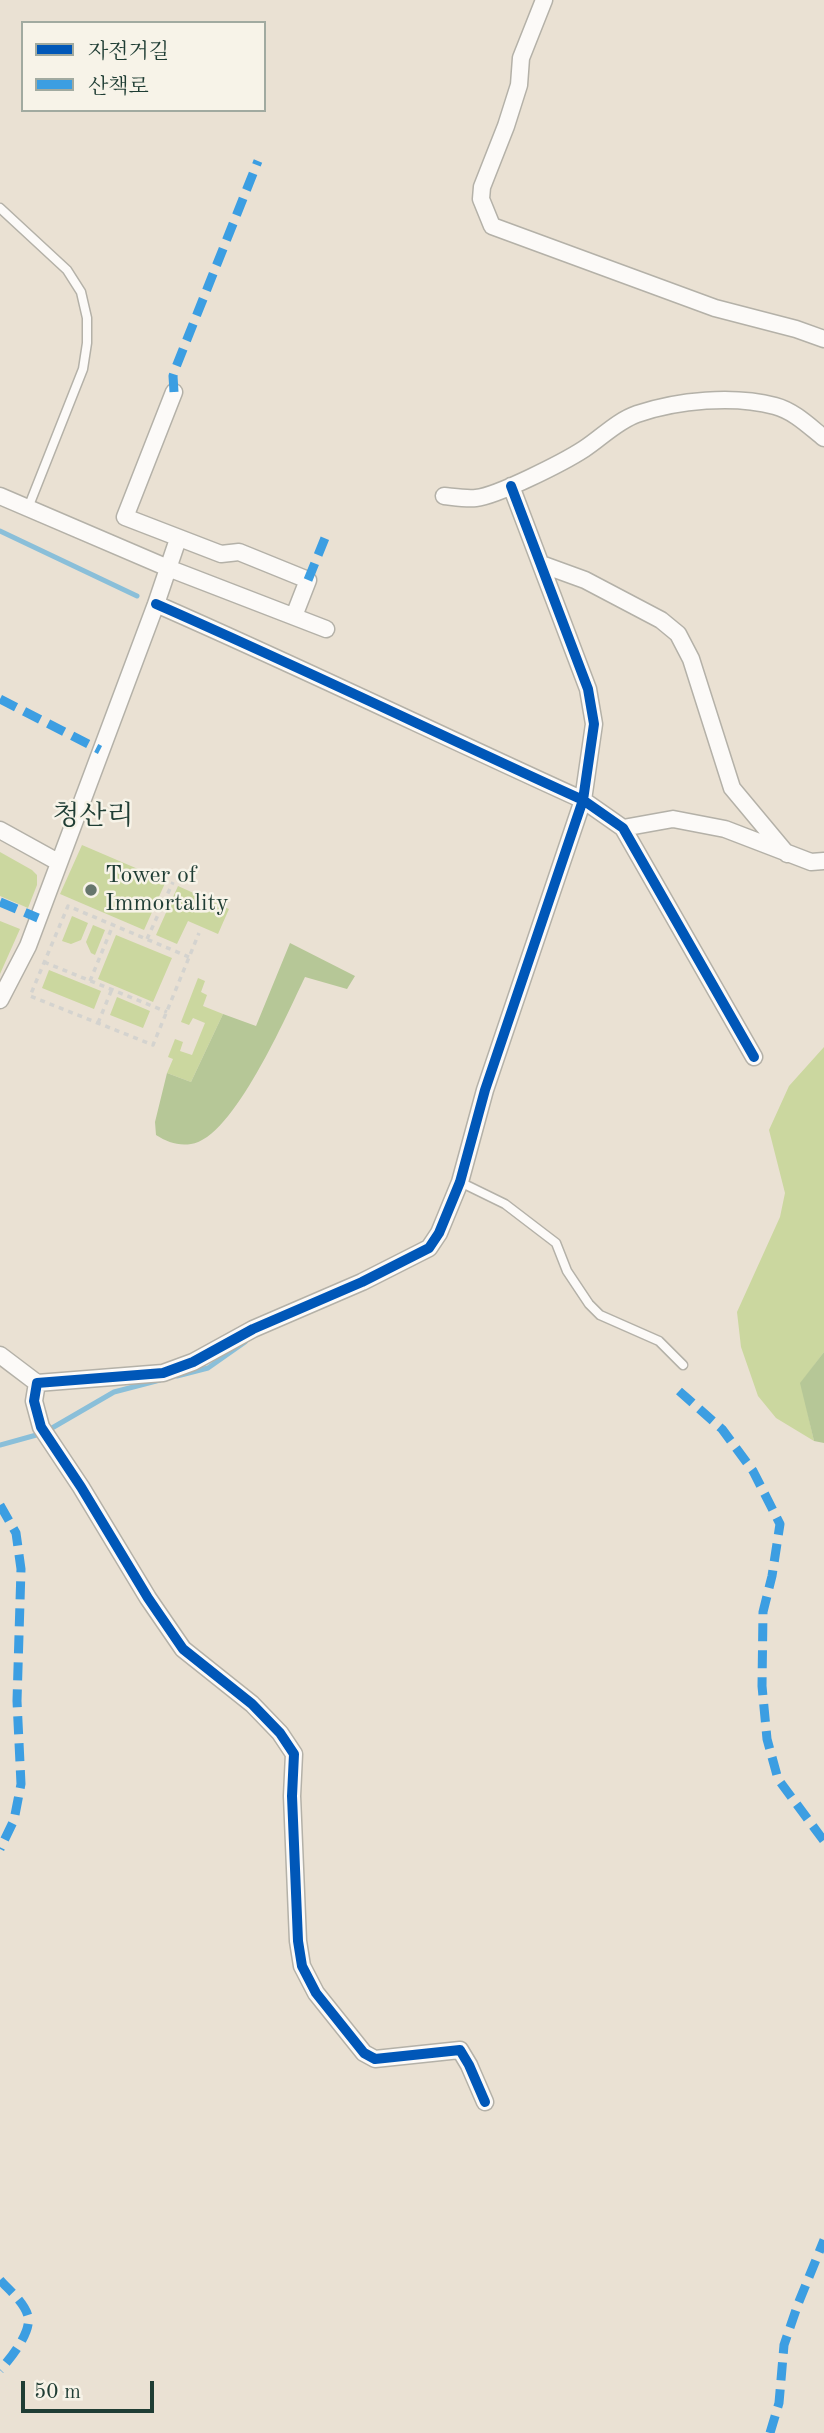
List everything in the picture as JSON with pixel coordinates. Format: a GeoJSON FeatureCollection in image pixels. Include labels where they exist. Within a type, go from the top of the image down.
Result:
{"type":"FeatureCollection","features":[{"type":"Feature","properties":{"kind":"street"},"geometry":{"type":"LineString","coordinates":[[544,0],[521,58],[519,85],[506,126],[482,187],[481,199],[492,226],[618,270],[715,308],[796,329],[824,340]]}},
{"type":"Feature","properties":{"kind":"street"},"geometry":{"type":"LineString","coordinates":[[174,392],[125,517],[220,554],[239,552],[308,580],[294,616]]}},
{"type":"Feature","properties":{"kind":"street"},"geometry":{"type":"LineString","coordinates":[[444,496],[477,498],[511,486],[582,450],[637,414],[697,401],[732,399],[777,406],[801,418],[824,438]]}},
{"type":"Feature","properties":{"kind":"street"},"geometry":{"type":"LineString","coordinates":[[0,1355],[37,1383],[163,1373],[193,1362],[253,1329],[362,1282],[429,1248],[439,1233],[460,1182],[485,1090],[583,800],[594,724],[588,689],[511,486]]}},
{"type":"Feature","properties":{"kind":"street"},"geometry":{"type":"LineString","coordinates":[[0,496],[168,568],[326,629]]}},
{"type":"Feature","properties":{"kind":"street"},"geometry":{"type":"LineString","coordinates":[[0,1000],[28,946],[178,539]]}},
{"type":"Feature","properties":{"kind":"street"},"geometry":{"type":"LineString","coordinates":[[541,564],[585,580],[661,620],[678,634],[691,659],[712,717],[732,788],[787,854]]}},
{"type":"Feature","properties":{"kind":"street"},"geometry":{"type":"LineString","coordinates":[[156,604],[266,652],[583,800],[623,828],[754,1057]]}},
{"type":"Feature","properties":{"kind":"street"},"geometry":{"type":"LineString","coordinates":[[623,828],[673,820],[725,830],[811,862],[824,861]]}},
{"type":"Feature","properties":{"kind":"street"},"geometry":{"type":"LineString","coordinates":[[0,830],[58,862]]}},
{"type":"Feature","properties":{"kind":"street"},"geometry":{"type":"LineString","coordinates":[[37,1383],[34,1401],[41,1427],[183,1649],[252,1704],[280,1733],[294,1754],[292,1796],[298,1941],[302,1966],[316,1993],[364,2053],[375,2059],[460,2050],[485,2102]]}},
{"type":"Feature","properties":{"kind":"lane"},"geometry":{"type":"LineString","coordinates":[[0,208],[67,270],[81,292],[87,318],[83,369],[28,508]]}},
{"type":"Feature","properties":{"kind":"lane"},"geometry":{"type":"LineString","coordinates":[[460,1182],[505,1204],[556,1243],[567,1271],[589,1304],[600,1315],[659,1341],[683,1364]]}},
{"type":"Feature","properties":{"kind":"path"},"geometry":{"type":"LineString","coordinates":[[147,939],[173,882]]}},
{"type":"Feature","properties":{"kind":"path"},"geometry":{"type":"LineString","coordinates":[[189,957],[68,906],[30,996],[153,1045],[199,933]]}},
{"type":"Feature","properties":{"kind":"path"},"geometry":{"type":"LineString","coordinates":[[90,981],[113,925]]}},
{"type":"Feature","properties":{"kind":"path"},"geometry":{"type":"LineString","coordinates":[[44,962],[167,1012]]}},
{"type":"Feature","properties":{"kind":"path"},"geometry":{"type":"LineString","coordinates":[[98,1023],[112,989]]}},
{"type":"Feature","properties":{"kind":"green space"},"geometry":{"type":"Polygon","coordinates":[[[82,845],[166,881],[144,930],[60,894],[82,845]]]}},
{"type":"Feature","properties":{"kind":"green space"},"geometry":{"type":"Polygon","coordinates":[[[0,852],[37,875],[37,885],[28,908],[0,896],[0,852]]]}},
{"type":"Feature","properties":{"kind":"green space"},"geometry":{"type":"Polygon","coordinates":[[[178,886],[229,909],[218,934],[188,921],[177,944],[156,935],[178,886]]]}},
{"type":"Feature","properties":{"kind":"green space"},"geometry":{"type":"Polygon","coordinates":[[[72,916],[88,923],[81,940],[71,944],[62,941],[72,916]]]}},
{"type":"Feature","properties":{"kind":"green space"},"geometry":{"type":"Polygon","coordinates":[[[0,921],[20,929],[0,974],[0,921]]]}},
{"type":"Feature","properties":{"kind":"green space"},"geometry":{"type":"Polygon","coordinates":[[[93,925],[105,930],[95,955],[91,953],[86,942],[93,925]]]}},
{"type":"Feature","properties":{"kind":"green space"},"geometry":{"type":"Polygon","coordinates":[[[116,935],[172,958],[153,1002],[98,979],[116,935]]]}},
{"type":"Feature","properties":{"kind":"green space"},"geometry":{"type":"Polygon","coordinates":[[[290,943],[355,976],[347,989],[305,977],[257,1072],[224,1121],[207,1137],[191,1144],[173,1143],[156,1135],[155,1122],[167,1073],[191,1082],[223,1014],[256,1026],[290,943]]]}},
{"type":"Feature","properties":{"kind":"green space"},"geometry":{"type":"Polygon","coordinates":[[[49,970],[101,991],[94,1009],[42,988],[49,970]]]}},
{"type":"Feature","properties":{"kind":"green space"},"geometry":{"type":"Polygon","coordinates":[[[198,978],[205,981],[201,992],[207,995],[203,1006],[223,1014],[191,1082],[167,1073],[173,1059],[168,1057],[175,1039],[183,1042],[180,1051],[192,1055],[205,1023],[193,1018],[189,1025],[181,1022],[198,978]]]}},
{"type":"Feature","properties":{"kind":"green space"},"geometry":{"type":"Polygon","coordinates":[[[117,997],[150,1011],[143,1028],[110,1015],[117,997]]]}},
{"type":"Feature","properties":{"kind":"green space"},"geometry":{"type":"Polygon","coordinates":[[[824,1047],[824,1352],[801,1383],[814,1441],[776,1418],[758,1396],[741,1347],[737,1312],[780,1217],[785,1193],[769,1130],[789,1086],[824,1047]]]}},
{"type":"Feature","properties":{"kind":"green space"},"geometry":{"type":"Polygon","coordinates":[[[824,1352],[824,1443],[814,1441],[800,1383],[824,1352]]]}},
{"type":"Feature","properties":{"kind":"waterway"},"geometry":{"type":"LineString","coordinates":[[0,531],[137,596]]}},
{"type":"Feature","properties":{"kind":"waterway"},"geometry":{"type":"LineString","coordinates":[[177,1376],[208,1368],[245,1342]]}},
{"type":"Feature","properties":{"kind":"waterway"},"geometry":{"type":"LineString","coordinates":[[52,1428],[114,1392],[160,1380]]}},
{"type":"Feature","properties":{"kind":"waterway"},"geometry":{"type":"LineString","coordinates":[[0,1445],[40,1434]]}},
{"type":"Feature","properties":{"kind":"marked path"},"geometry":{"type":"LineString","coordinates":[[174,392],[173,376],[176,367],[258,161]]}},
{"type":"Feature","properties":{"kind":"marked path"},"geometry":{"type":"LineString","coordinates":[[308,580],[327,533]]}},
{"type":"Feature","properties":{"kind":"marked path"},"geometry":{"type":"LineString","coordinates":[[0,699],[100,750]]}},
{"type":"Feature","properties":{"kind":"marked path"},"geometry":{"type":"LineString","coordinates":[[0,902],[38,918]]}},
{"type":"Feature","properties":{"kind":"marked path"},"geometry":{"type":"LineString","coordinates":[[679,1391],[722,1429],[753,1471],[780,1524],[763,1612],[762,1686],[767,1739],[778,1779],[824,1841]]}},
{"type":"Feature","properties":{"kind":"marked path"},"geometry":{"type":"LineString","coordinates":[[0,1505],[16,1533],[21,1569],[17,1701],[21,1784],[14,1820],[0,1849]]}},
{"type":"Feature","properties":{"kind":"marked path"},"geometry":{"type":"LineString","coordinates":[[770,2433],[779,2403],[784,2345],[824,2240]]}},
{"type":"Feature","properties":{"kind":"marked path"},"geometry":{"type":"LineString","coordinates":[[0,2280],[16,2296],[28,2316],[27,2330],[0,2370]]}},
{"type":"Feature","properties":{"kind":"cycle path"},"geometry":{"type":"LineString","coordinates":[[485,2102],[460,2050],[375,2059],[364,2053],[316,1993],[302,1966],[298,1941],[292,1796],[294,1754],[280,1733],[252,1704],[183,1649],[41,1427],[34,1401],[37,1383],[163,1373],[193,1362],[253,1329],[362,1282],[429,1248],[439,1233],[460,1182],[485,1090],[583,800],[594,724],[588,689],[511,486]]}},
{"type":"Feature","properties":{"kind":"cycle path"},"geometry":{"type":"LineString","coordinates":[[156,604],[583,800],[623,828],[754,1057]]}},
{"type":"Feature","properties":{"kind":"place","name":"Tower of Immortality"},"geometry":{"type":"Point","coordinates":[91,890]}},
{"type":"Feature","properties":{"kind":"district","name":"청산리"},"geometry":{"type":"Point","coordinates":[93,817]}}]}
